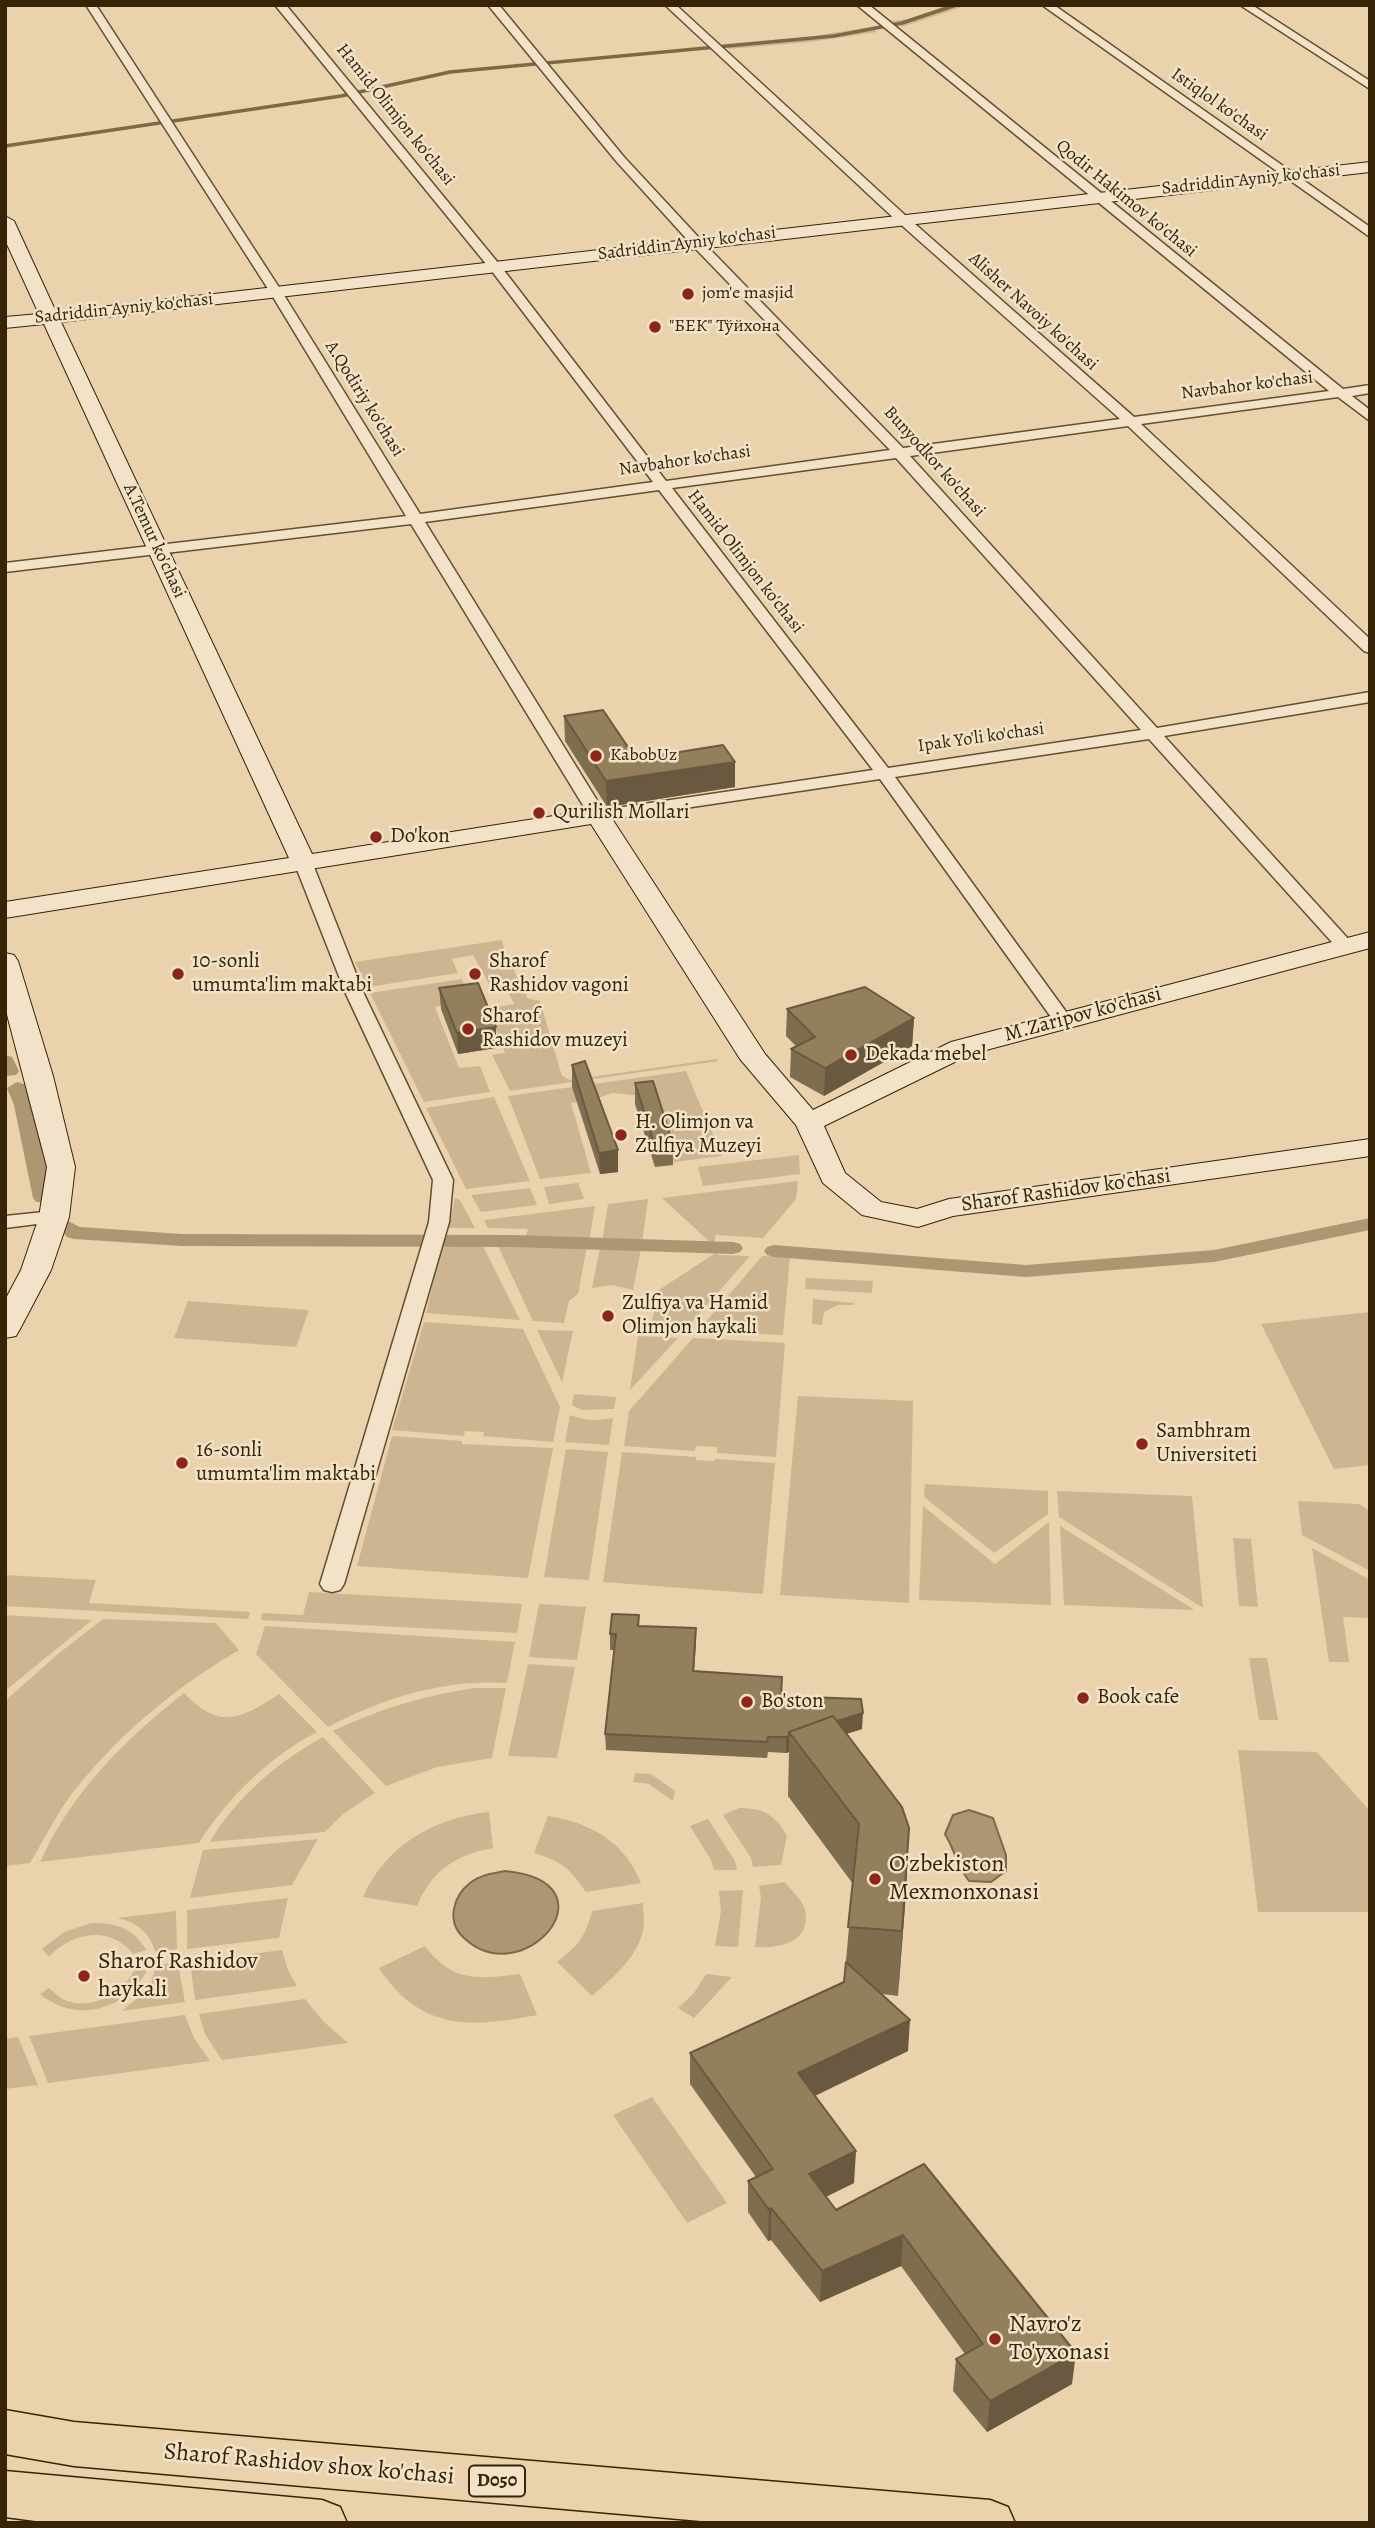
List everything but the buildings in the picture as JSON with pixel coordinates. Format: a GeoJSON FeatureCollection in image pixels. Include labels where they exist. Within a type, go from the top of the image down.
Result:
{"type":"FeatureCollection","features":[{"type":"Feature","properties":{"kind":"main road","name":"Sharof Rashidov shox ko'chasi"},"geometry":{"type":"LineString","coordinates":[[5,2432],[88,2445],[990,2523]]}},
{"type":"Feature","properties":{"kind":"main road"},"geometry":{"type":"LineString","coordinates":[[5,2494],[322,2523]]}},
{"type":"Feature","properties":{"kind":"street","name":"A.Qodiriy ko'chasi"},"geometry":{"type":"LineString","coordinates":[[91,5],[276,292],[598,816]]}},
{"type":"Feature","properties":{"kind":"street","name":"Hamid Olimjon ko'chasi"},"geometry":{"type":"LineString","coordinates":[[281,5],[495,267],[883,772],[1063,1020]]}},
{"type":"Feature","properties":{"kind":"street","name":"Bunyodkor ko'chasi"},"geometry":{"type":"LineString","coordinates":[[493,5],[620,159],[697,243],[900,452],[1154,733],[1357,943]]}},
{"type":"Feature","properties":{"kind":"street","name":"Alisher Navoiy ko'chasi"},"geometry":{"type":"LineString","coordinates":[[670,5],[902,219],[1129,421],[1370,648]]}},
{"type":"Feature","properties":{"kind":"street","name":"Qodir Hakimov ko'chasi"},"geometry":{"type":"LineString","coordinates":[[862,5],[1370,417]]}},
{"type":"Feature","properties":{"kind":"street","name":"Istiqlol ko'chasi"},"geometry":{"type":"LineString","coordinates":[[1047,5],[1370,233]]}},
{"type":"Feature","properties":{"kind":"street"},"geometry":{"type":"LineString","coordinates":[[1245,5],[1370,86]]}},
{"type":"Feature","properties":{"kind":"street","name":"Sadriddin Ayniy ko'chasi"},"geometry":{"type":"LineString","coordinates":[[5,323],[1370,167]]}},
{"type":"Feature","properties":{"kind":"street","name":"A.Temur ko'chasi"},"geometry":{"type":"LineString","coordinates":[[5,221],[303,862]]}},
{"type":"Feature","properties":{"kind":"street","name":"Navbahor ko'chasi"},"geometry":{"type":"LineString","coordinates":[[5,568],[416,519],[1370,389]]}},
{"type":"Feature","properties":{"kind":"street","name":"Ipak Yo'li ko'chasi"},"geometry":{"type":"LineString","coordinates":[[598,816],[1154,733],[1370,697]]}},
{"type":"Feature","properties":{"kind":"street"},"geometry":{"type":"LineString","coordinates":[[5,910],[598,816]]}},
{"type":"Feature","properties":{"kind":"street","name":"Sharof Rashidov ko'chasi"},"geometry":{"type":"LineString","coordinates":[[598,816],[754,1059],[809,1123],[833,1177],[872,1209],[918,1218],[949,1208],[1370,1147]]}},
{"type":"Feature","properties":{"kind":"street"},"geometry":{"type":"LineString","coordinates":[[303,862],[355,994],[443,1180],[439,1222],[332,1584]]}},
{"type":"Feature","properties":{"kind":"street","name":"M.Zaripov ko'chasi"},"geometry":{"type":"LineString","coordinates":[[809,1123],[961,1048],[1357,943]]}},
{"type":"Feature","properties":{"kind":"street"},"geometry":{"type":"LineString","coordinates":[[5,961],[39,1076],[61,1167],[54,1217],[36,1270],[5,1329]]}},
{"type":"Feature","properties":{"kind":"street"},"geometry":{"type":"LineString","coordinates":[[918,1218],[986,1218],[1370,1163]]}},
{"type":"Feature","properties":{"kind":"street"},"geometry":{"type":"LineString","coordinates":[[5,1222],[54,1217]]}},
{"type":"Feature","properties":{"kind":"shaded area"},"geometry":{"type":"Polygon","coordinates":[[[948,5],[968,5],[902,27],[890,21],[908,19],[948,5]]]}},
{"type":"Feature","properties":{"kind":"shaded area"},"geometry":{"type":"Polygon","coordinates":[[[871,27],[877,32],[810,42],[729,49],[722,44],[807,37],[871,27]]]}},
{"type":"Feature","properties":{"kind":"shaded area"},"geometry":{"type":"Polygon","coordinates":[[[502,940],[507,960],[512,962],[517,978],[523,979],[527,998],[540,1001],[562,1076],[570,1080],[717,1059],[718,1061],[510,1091],[492,1055],[505,1053],[488,1009],[514,1004],[503,982],[489,984],[473,955],[452,959],[458,973],[368,987],[355,962],[502,940]]]}},
{"type":"Feature","properties":{"kind":"shaded area"},"geometry":{"type":"Polygon","coordinates":[[[462,979],[470,1000],[435,1007],[459,1068],[480,1066],[490,1092],[424,1102],[370,993],[462,979]]]}},
{"type":"Feature","properties":{"kind":"shaded area"},"geometry":{"type":"Polygon","coordinates":[[[686,1071],[722,1156],[674,1162],[655,1097],[612,1093],[590,1101],[571,1103],[591,1173],[540,1179],[508,1096],[686,1071]]]}},
{"type":"Feature","properties":{"kind":"shaded area"},"geometry":{"type":"Polygon","coordinates":[[[494,1097],[530,1181],[466,1189],[426,1108],[494,1097]]]}},
{"type":"Feature","properties":{"kind":"shaded area"},"geometry":{"type":"Polygon","coordinates":[[[799,1155],[800,1174],[703,1186],[698,1167],[799,1155]]]}},
{"type":"Feature","properties":{"kind":"shaded area"},"geometry":{"type":"Polygon","coordinates":[[[798,1181],[796,1199],[763,1238],[716,1235],[713,1245],[662,1198],[798,1181]]]}},
{"type":"Feature","properties":{"kind":"shaded area"},"geometry":{"type":"Polygon","coordinates":[[[578,1183],[584,1199],[549,1204],[544,1187],[578,1183]]]}},
{"type":"Feature","properties":{"kind":"shaded area"},"geometry":{"type":"Polygon","coordinates":[[[530,1188],[537,1205],[481,1212],[471,1195],[530,1188]]]}},
{"type":"Feature","properties":{"kind":"shaded area"},"geometry":{"type":"Polygon","coordinates":[[[455,1198],[460,1200],[475,1228],[448,1228],[455,1198]]]}},
{"type":"Feature","properties":{"kind":"shaded area"},"geometry":{"type":"Polygon","coordinates":[[[648,1199],[642,1243],[602,1242],[608,1204],[648,1199]]]}},
{"type":"Feature","properties":{"kind":"shaded area"},"geometry":{"type":"Polygon","coordinates":[[[595,1206],[589,1242],[525,1239],[528,1229],[488,1228],[484,1220],[595,1206]]]}},
{"type":"Feature","properties":{"kind":"shaded area"},"geometry":{"type":"Polygon","coordinates":[[[519,1244],[587,1246],[578,1294],[569,1301],[564,1323],[533,1321],[498,1246],[518,1247],[519,1244]]]}},
{"type":"Feature","properties":{"kind":"shaded area"},"geometry":{"type":"Polygon","coordinates":[[[442,1245],[483,1246],[520,1320],[426,1313],[442,1245]]]}},
{"type":"Feature","properties":{"kind":"shaded area"},"geometry":{"type":"Polygon","coordinates":[[[600,1248],[641,1249],[633,1290],[613,1285],[592,1288],[600,1248]]]}},
{"type":"Feature","properties":{"kind":"shaded area"},"geometry":{"type":"Polygon","coordinates":[[[717,1252],[718,1255],[750,1256],[685,1330],[651,1327],[655,1306],[645,1299],[717,1252]]]}},
{"type":"Feature","properties":{"kind":"shaded area"},"geometry":{"type":"Polygon","coordinates":[[[762,1256],[790,1257],[783,1335],[698,1331],[762,1256]]]}},
{"type":"Feature","properties":{"kind":"shaded area"},"geometry":{"type":"Polygon","coordinates":[[[806,1278],[873,1281],[872,1293],[805,1289],[806,1278]]]}},
{"type":"Feature","properties":{"kind":"shaded area"},"geometry":{"type":"Polygon","coordinates":[[[813,1299],[854,1303],[838,1305],[824,1312],[822,1325],[812,1324],[813,1299]]]}},
{"type":"Feature","properties":{"kind":"shaded area"},"geometry":{"type":"Polygon","coordinates":[[[188,1301],[309,1310],[296,1347],[174,1338],[188,1301]]]}},
{"type":"Feature","properties":{"kind":"shaded area"},"geometry":{"type":"Polygon","coordinates":[[[1370,1312],[1370,1465],[1334,1469],[1261,1324],[1370,1312]]]}},
{"type":"Feature","properties":{"kind":"shaded area"},"geometry":{"type":"Polygon","coordinates":[[[424,1322],[523,1329],[560,1407],[553,1442],[483,1436],[484,1432],[465,1431],[464,1436],[392,1430],[424,1322]]]}},
{"type":"Feature","properties":{"kind":"shaded area"},"geometry":{"type":"Polygon","coordinates":[[[537,1330],[573,1331],[562,1382],[537,1330]]]}},
{"type":"Feature","properties":{"kind":"shaded area"},"geometry":{"type":"Polygon","coordinates":[[[638,1336],[678,1338],[630,1390],[638,1336]]]}},
{"type":"Feature","properties":{"kind":"shaded area"},"geometry":{"type":"Polygon","coordinates":[[[693,1338],[785,1343],[776,1457],[717,1453],[717,1447],[696,1446],[695,1451],[624,1446],[629,1411],[693,1338]]]}},
{"type":"Feature","properties":{"kind":"shaded area"},"geometry":{"type":"Polygon","coordinates":[[[574,1394],[616,1397],[614,1409],[582,1410],[572,1405],[574,1394]]]}},
{"type":"Feature","properties":{"kind":"shaded area"},"geometry":{"type":"Polygon","coordinates":[[[798,1396],[913,1401],[909,1603],[780,1595],[798,1396]]]}},
{"type":"Feature","properties":{"kind":"shaded area"},"geometry":{"type":"Polygon","coordinates":[[[570,1415],[591,1420],[613,1418],[609,1445],[565,1442],[570,1415]]]}},
{"type":"Feature","properties":{"kind":"shaded area"},"geometry":{"type":"Polygon","coordinates":[[[392,1436],[462,1441],[462,1444],[553,1448],[528,1578],[357,1566],[392,1436]]]}},
{"type":"Feature","properties":{"kind":"shaded area"},"geometry":{"type":"Polygon","coordinates":[[[566,1449],[608,1452],[589,1580],[544,1577],[566,1449]]]}},
{"type":"Feature","properties":{"kind":"shaded area"},"geometry":{"type":"Polygon","coordinates":[[[622,1452],[696,1457],[696,1460],[775,1463],[763,1594],[603,1582],[622,1452]]]}},
{"type":"Feature","properties":{"kind":"shaded area"},"geometry":{"type":"Polygon","coordinates":[[[925,1484],[1048,1491],[1048,1514],[994,1553],[924,1497],[925,1484]]]}},
{"type":"Feature","properties":{"kind":"shaded area"},"geometry":{"type":"Polygon","coordinates":[[[1057,1491],[1192,1496],[1203,1608],[1059,1517],[1057,1491]]]}},
{"type":"Feature","properties":{"kind":"shaded area"},"geometry":{"type":"Polygon","coordinates":[[[1298,1501],[1359,1504],[1370,1511],[1370,1571],[1302,1535],[1298,1501]]]}},
{"type":"Feature","properties":{"kind":"shaded area"},"geometry":{"type":"Polygon","coordinates":[[[923,1506],[995,1564],[1049,1522],[1051,1605],[919,1600],[923,1506]]]}},
{"type":"Feature","properties":{"kind":"shaded area"},"geometry":{"type":"Polygon","coordinates":[[[1060,1526],[1193,1609],[1193,1610],[1064,1605],[1060,1526]]]}},
{"type":"Feature","properties":{"kind":"shaded area"},"geometry":{"type":"Polygon","coordinates":[[[1233,1538],[1251,1539],[1258,1607],[1239,1606],[1233,1538]]]}},
{"type":"Feature","properties":{"kind":"shaded area"},"geometry":{"type":"Polygon","coordinates":[[[1312,1548],[1370,1580],[1370,1618],[1343,1617],[1349,1662],[1329,1662],[1312,1548]]]}},
{"type":"Feature","properties":{"kind":"shaded area"},"geometry":{"type":"Polygon","coordinates":[[[5,1575],[96,1580],[89,1603],[250,1612],[248,1619],[5,1606],[5,1575]]]}},
{"type":"Feature","properties":{"kind":"shaded area"},"geometry":{"type":"Polygon","coordinates":[[[309,1592],[522,1604],[517,1633],[261,1620],[262,1613],[303,1615],[309,1592]]]}},
{"type":"Feature","properties":{"kind":"shaded area"},"geometry":{"type":"Polygon","coordinates":[[[539,1604],[586,1607],[577,1660],[529,1657],[539,1604]]]}},
{"type":"Feature","properties":{"kind":"shaded area"},"geometry":{"type":"Polygon","coordinates":[[[5,1615],[92,1620],[5,1691],[5,1615]]]}},
{"type":"Feature","properties":{"kind":"shaded area"},"geometry":{"type":"Polygon","coordinates":[[[103,1619],[216,1623],[239,1650],[167,1699],[103,1757],[66,1802],[30,1863],[5,1866],[5,1701],[103,1619]]]}},
{"type":"Feature","properties":{"kind":"shaded area"},"geometry":{"type":"Polygon","coordinates":[[[265,1626],[515,1642],[507,1683],[460,1684],[414,1693],[370,1707],[328,1727],[256,1654],[265,1626]]]}},
{"type":"Feature","properties":{"kind":"shaded area"},"geometry":{"type":"Polygon","coordinates":[[[1249,1658],[1267,1658],[1278,1720],[1259,1720],[1249,1658]]]}},
{"type":"Feature","properties":{"kind":"shaded area"},"geometry":{"type":"Polygon","coordinates":[[[528,1664],[575,1667],[557,1758],[508,1756],[528,1664]]]}},
{"type":"Feature","properties":{"kind":"shaded area"},"geometry":{"type":"Polygon","coordinates":[[[475,1688],[506,1688],[492,1758],[437,1767],[386,1786],[333,1731],[402,1704],[475,1688]]]}},
{"type":"Feature","properties":{"kind":"shaded area"},"geometry":{"type":"Polygon","coordinates":[[[184,1693],[208,1712],[230,1717],[253,1710],[279,1694],[317,1732],[282,1754],[251,1780],[223,1809],[199,1843],[40,1862],[67,1813],[84,1790],[121,1748],[184,1693]]]}},
{"type":"Feature","properties":{"kind":"shaded area"},"geometry":{"type":"Polygon","coordinates":[[[323,1737],[375,1793],[343,1814],[325,1832],[210,1842],[232,1810],[259,1782],[323,1737]]]}},
{"type":"Feature","properties":{"kind":"shaded area"},"geometry":{"type":"Polygon","coordinates":[[[1238,1750],[1317,1752],[1370,1811],[1370,1912],[1258,1912],[1238,1750]]]}},
{"type":"Feature","properties":{"kind":"shaded area"},"geometry":{"type":"Polygon","coordinates":[[[635,1773],[651,1774],[675,1791],[673,1801],[649,1784],[633,1782],[635,1773]]]}},
{"type":"Feature","properties":{"kind":"shaded area"},"geometry":{"type":"Polygon","coordinates":[[[739,1808],[762,1811],[783,1829],[787,1836],[781,1865],[753,1867],[751,1858],[723,1815],[739,1808]]]}},
{"type":"Feature","properties":{"kind":"shaded area"},"geometry":{"type":"Polygon","coordinates":[[[969,1810],[993,1818],[1006,1855],[1006,1871],[991,1882],[969,1881],[945,1834],[953,1815],[969,1810]]]}},
{"type":"Feature","properties":{"kind":"shaded area"},"geometry":{"type":"Polygon","coordinates":[[[489,1812],[493,1848],[468,1855],[447,1866],[430,1883],[417,1906],[363,1897],[385,1863],[414,1837],[449,1820],[489,1812]]]}},
{"type":"Feature","properties":{"kind":"shaded area"},"geometry":{"type":"Polygon","coordinates":[[[548,1816],[592,1829],[604,1836],[625,1856],[641,1883],[586,1892],[565,1867],[534,1853],[548,1816]]]}},
{"type":"Feature","properties":{"kind":"shaded area"},"geometry":{"type":"Polygon","coordinates":[[[708,1819],[735,1861],[737,1870],[714,1870],[711,1860],[690,1826],[708,1819]]]}},
{"type":"Feature","properties":{"kind":"shaded area"},"geometry":{"type":"Polygon","coordinates":[[[318,1839],[292,1885],[190,1898],[203,1850],[318,1839]]]}},
{"type":"Feature","properties":{"kind":"shaded area"},"geometry":{"type":"Polygon","coordinates":[[[505,1871],[538,1879],[555,1894],[558,1912],[550,1930],[533,1944],[512,1953],[488,1952],[458,1932],[454,1909],[459,1895],[470,1883],[482,1876],[505,1871]]]}},
{"type":"Feature","properties":{"kind":"shaded area"},"geometry":{"type":"Polygon","coordinates":[[[785,1882],[804,1907],[804,1930],[783,1945],[755,1947],[761,1898],[759,1886],[785,1882]]]}},
{"type":"Feature","properties":{"kind":"shaded area"},"geometry":{"type":"Polygon","coordinates":[[[743,1890],[738,1947],[715,1946],[721,1911],[719,1891],[743,1890]]]}},
{"type":"Feature","properties":{"kind":"shaded area"},"geometry":{"type":"Polygon","coordinates":[[[288,1898],[279,1938],[187,1949],[187,1910],[288,1898]]]}},
{"type":"Feature","properties":{"kind":"shaded area"},"geometry":{"type":"Polygon","coordinates":[[[643,1903],[644,1928],[640,1941],[623,1967],[592,1996],[557,1962],[580,1940],[592,1911],[643,1903]]]}},
{"type":"Feature","properties":{"kind":"shaded area"},"geometry":{"type":"Polygon","coordinates":[[[176,1911],[177,1949],[156,1953],[142,1929],[117,1918],[176,1911]]]}},
{"type":"Feature","properties":{"kind":"shaded area"},"geometry":{"type":"Polygon","coordinates":[[[92,1923],[124,1928],[136,1936],[146,1950],[133,1954],[113,1939],[91,1935],[69,1942],[49,1957],[42,1949],[64,1932],[92,1923]]]}},
{"type":"Feature","properties":{"kind":"shaded area"},"geometry":{"type":"Polygon","coordinates":[[[425,1946],[446,1967],[467,1976],[520,1974],[537,2015],[490,2022],[469,2022],[430,2014],[412,2004],[395,1989],[379,1968],[425,1946]]]}},
{"type":"Feature","properties":{"kind":"shaded area"},"geometry":{"type":"Polygon","coordinates":[[[282,1950],[288,1970],[297,1986],[195,2000],[190,1962],[282,1950]]]}},
{"type":"Feature","properties":{"kind":"shaded area"},"geometry":{"type":"Polygon","coordinates":[[[178,1963],[185,2002],[122,2011],[150,1987],[156,1965],[178,1963]]]}},
{"type":"Feature","properties":{"kind":"shaded area"},"geometry":{"type":"Polygon","coordinates":[[[135,1969],[147,1971],[138,1984],[113,2003],[99,2008],[69,2009],[40,1994],[49,1988],[67,2001],[98,2001],[116,1992],[135,1969]]]}},
{"type":"Feature","properties":{"kind":"shaded area"},"geometry":{"type":"Polygon","coordinates":[[[706,1974],[732,1977],[694,2018],[678,2008],[694,1993],[706,1974]]]}},
{"type":"Feature","properties":{"kind":"shaded area"},"geometry":{"type":"Polygon","coordinates":[[[305,1999],[323,2021],[348,2043],[222,2060],[205,2034],[199,2014],[305,1999]]]}},
{"type":"Feature","properties":{"kind":"shaded area"},"geometry":{"type":"Polygon","coordinates":[[[185,2015],[194,2038],[210,2061],[48,2083],[29,2036],[185,2015]]]}},
{"type":"Feature","properties":{"kind":"shaded area"},"geometry":{"type":"Polygon","coordinates":[[[18,2037],[38,2085],[5,2089],[5,2039],[18,2037]]]}},
{"type":"Feature","properties":{"kind":"shaded area"},"geometry":{"type":"Polygon","coordinates":[[[652,2097],[727,2203],[687,2223],[613,2115],[652,2097]]]}},
{"type":"Feature","properties":{"kind":"waterway"},"geometry":{"type":"LineString","coordinates":[[5,146],[341,96],[450,72],[834,36],[902,23],[956,5]]}},
{"type":"Feature","properties":{"kind":"waterway"},"geometry":{"type":"LineString","coordinates":[[5,1061],[9,1071]]}},
{"type":"Feature","properties":{"kind":"waterway"},"geometry":{"type":"LineString","coordinates":[[17,1088],[24,1105],[43,1198]]}},
{"type":"Feature","properties":{"kind":"waterway"},"geometry":{"type":"LineString","coordinates":[[774,1251],[1026,1271],[1214,1256],[1370,1224]]}},
{"type":"Feature","properties":{"kind":"waterway"},"geometry":{"type":"LineString","coordinates":[[68,1227],[74,1233],[182,1240],[513,1241],[733,1248]]}},
{"type":"Feature","properties":{"kind":"place","name":"jom'e masjid"},"geometry":{"type":"Point","coordinates":[688,294]}},
{"type":"Feature","properties":{"kind":"place","name":"\"БЕК\" Тўйхона"},"geometry":{"type":"Point","coordinates":[655,327]}},
{"type":"Feature","properties":{"kind":"place","name":"KabobUz"},"geometry":{"type":"Point","coordinates":[596,756]}},
{"type":"Feature","properties":{"kind":"place","name":"Qurilish Mollari"},"geometry":{"type":"Point","coordinates":[539,813]}},
{"type":"Feature","properties":{"kind":"place","name":"Do'kon"},"geometry":{"type":"Point","coordinates":[376,837]}},
{"type":"Feature","properties":{"kind":"place","name":"10-sonli umumta'lim maktabi"},"geometry":{"type":"Point","coordinates":[178,974]}},
{"type":"Feature","properties":{"kind":"place","name":"Sharof Rashidov vagoni"},"geometry":{"type":"Point","coordinates":[475,974]}},
{"type":"Feature","properties":{"kind":"place","name":"Sharof Rashidov muzeyi"},"geometry":{"type":"Point","coordinates":[468,1029]}},
{"type":"Feature","properties":{"kind":"place","name":"Dekada mebel"},"geometry":{"type":"Point","coordinates":[851,1055]}},
{"type":"Feature","properties":{"kind":"place","name":"H. Olimjon va Zulfiya Muzeyi"},"geometry":{"type":"Point","coordinates":[621,1135]}},
{"type":"Feature","properties":{"kind":"place","name":"Zulfiya va Hamid Olimjon haykali"},"geometry":{"type":"Point","coordinates":[608,1316]}},
{"type":"Feature","properties":{"kind":"place","name":"Sambhram Universiteti"},"geometry":{"type":"Point","coordinates":[1142,1444]}},
{"type":"Feature","properties":{"kind":"place","name":"16-sonli umumta'lim maktabi"},"geometry":{"type":"Point","coordinates":[182,1463]}},
{"type":"Feature","properties":{"kind":"place","name":"Book cafe"},"geometry":{"type":"Point","coordinates":[1083,1698]}},
{"type":"Feature","properties":{"kind":"place","name":"Bo'ston"},"geometry":{"type":"Point","coordinates":[747,1702]}},
{"type":"Feature","properties":{"kind":"place","name":"O'zbekiston Mexmonxonasi"},"geometry":{"type":"Point","coordinates":[875,1879]}},
{"type":"Feature","properties":{"kind":"place","name":"Sharof Rashidov haykali"},"geometry":{"type":"Point","coordinates":[84,1976]}},
{"type":"Feature","properties":{"kind":"place","name":"Navro'z To'yxonasi"},"geometry":{"type":"Point","coordinates":[995,2339]}}]}
